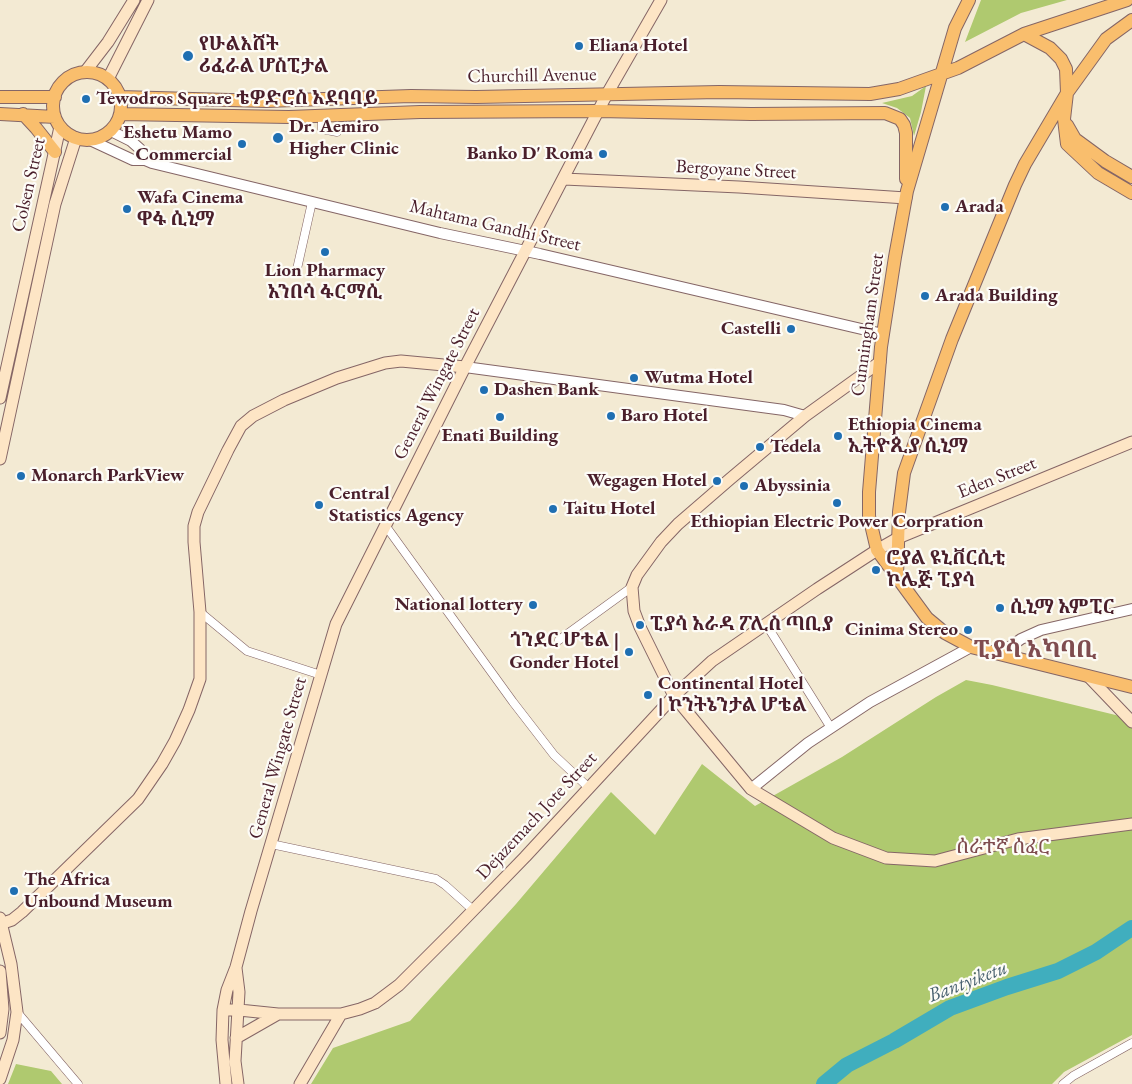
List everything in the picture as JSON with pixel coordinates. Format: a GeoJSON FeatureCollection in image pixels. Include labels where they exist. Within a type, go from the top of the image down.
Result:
{"type":"FeatureCollection","features":[{"type":"Feature","properties":{"kind":"main road"},"geometry":{"type":"LineString","coordinates":[[85,72],[108,42],[134,0]]}},
{"type":"Feature","properties":{"kind":"main road"},"geometry":{"type":"LineString","coordinates":[[108,79],[148,0]]}},
{"type":"Feature","properties":{"kind":"main road","name":"General Wingate Street"},"geometry":{"type":"LineString","coordinates":[[226,1084],[222,1040],[224,1010],[229,984],[236,967],[336,624],[465,367],[564,179],[598,110],[661,0]]}},
{"type":"Feature","properties":{"kind":"main road","name":"Churchill Avenue"},"geometry":{"type":"LineString","coordinates":[[120,97],[266,101],[410,96],[476,97],[752,92],[870,94],[899,89],[942,74],[958,68],[1024,34],[1128,0]]}},
{"type":"Feature","properties":{"kind":"main road","name":"Cunningham Street"},"geometry":{"type":"LineString","coordinates":[[966,2],[955,28],[906,195],[883,334],[868,507],[877,550],[927,618],[945,633],[971,647],[1132,687]]}},
{"type":"Feature","properties":{"kind":"main road"},"geometry":{"type":"LineString","coordinates":[[897,577],[899,512],[904,473],[952,338],[1015,185],[1025,164],[1067,93],[1106,39],[1132,20]]}},
{"type":"Feature","properties":{"kind":"main road"},"geometry":{"type":"LineString","coordinates":[[1024,34],[1050,48],[1061,59],[1066,69],[1067,93],[1064,119],[1067,144],[1098,173],[1132,193]]}},
{"type":"Feature","properties":{"kind":"main road"},"geometry":{"type":"LineString","coordinates":[[85,72],[101,75],[108,79],[118,90],[120,97],[120,114],[117,123],[111,131],[101,138],[90,140],[76,138],[67,134],[58,122],[53,107],[59,88],[75,74],[85,72]]}},
{"type":"Feature","properties":{"kind":"main road"},"geometry":{"type":"LineString","coordinates":[[0,97],[55,97]]}},
{"type":"Feature","properties":{"kind":"main road","name":"Churchill Avenue"},"geometry":{"type":"LineString","coordinates":[[120,114],[289,117],[420,112],[598,110],[751,114],[875,112],[893,115],[900,119],[906,133]]}},
{"type":"Feature","properties":{"kind":"main road"},"geometry":{"type":"LineString","coordinates":[[0,114],[23,114],[58,122]]}},
{"type":"Feature","properties":{"kind":"main road"},"geometry":{"type":"LineString","coordinates":[[23,114],[55,152]]}},
{"type":"Feature","properties":{"kind":"main road"},"geometry":{"type":"LineString","coordinates":[[1064,119],[1075,139],[1105,161],[1132,177]]}},
{"type":"Feature","properties":{"kind":"main road","name":"Colsen Street"},"geometry":{"type":"LineString","coordinates":[[0,398],[55,152],[58,122]]}},
{"type":"Feature","properties":{"kind":"main road","name":"Cunningham Street"},"geometry":{"type":"LineString","coordinates":[[906,133],[906,195]]}},
{"type":"Feature","properties":{"kind":"main road"},"geometry":{"type":"LineString","coordinates":[[0,458],[55,204],[76,138]]}},
{"type":"Feature","properties":{"kind":"main road","name":"Bergoyane Street"},"geometry":{"type":"LineString","coordinates":[[564,179],[906,195]]}},
{"type":"Feature","properties":{"kind":"main road"},"geometry":{"type":"LineString","coordinates":[[0,1079],[13,1040],[17,1012],[11,964],[0,922],[12,920],[22,912],[138,799],[162,764],[185,718],[200,679],[200,612],[194,526],[198,512],[241,426],[253,416],[284,400],[337,378],[385,363],[401,362],[465,367]]}},
{"type":"Feature","properties":{"kind":"main road"},"geometry":{"type":"LineString","coordinates":[[880,362],[805,416],[678,524],[661,542],[637,575],[632,587],[632,601],[640,627],[674,696],[751,789],[833,838],[886,858],[935,860],[1018,839],[1132,824]]}},
{"type":"Feature","properties":{"kind":"main road","name":"Eden Street"},"geometry":{"type":"LineString","coordinates":[[852,567],[898,538],[1132,442]]}},
{"type":"Feature","properties":{"kind":"main road","name":"Dejazemach Jote Street"},"geometry":{"type":"LineString","coordinates":[[224,1010],[278,1014],[341,1014],[375,1003],[399,985],[473,910],[525,857],[674,696],[712,661],[852,567]]}},
{"type":"Feature","properties":{"kind":"main road"},"geometry":{"type":"LineString","coordinates":[[1088,676],[1132,722]]}},
{"type":"Feature","properties":{"kind":"main road","name":"General Wingate Street"},"geometry":{"type":"LineString","coordinates":[[236,967],[239,1010],[235,1061],[238,1084]]}},
{"type":"Feature","properties":{"kind":"main road"},"geometry":{"type":"LineString","coordinates":[[0,971],[3,1009],[0,1033]]}},
{"type":"Feature","properties":{"kind":"main road"},"geometry":{"type":"LineString","coordinates":[[236,1038],[278,1014]]}},
{"type":"Feature","properties":{"kind":"main road"},"geometry":{"type":"LineString","coordinates":[[300,1084],[341,1014]]}},
{"type":"Feature","properties":{"kind":"street"},"geometry":{"type":"LineString","coordinates":[[322,116],[322,129],[338,132]]}},
{"type":"Feature","properties":{"kind":"street"},"geometry":{"type":"LineString","coordinates":[[111,131],[131,141],[140,149],[145,160]]}},
{"type":"Feature","properties":{"kind":"street","name":"Mahtama Gandhi Street"},"geometry":{"type":"LineString","coordinates":[[90,140],[132,160],[145,160],[440,233],[526,251],[883,334]]}},
{"type":"Feature","properties":{"kind":"street"},"geometry":{"type":"LineString","coordinates":[[297,269],[312,202]]}},
{"type":"Feature","properties":{"kind":"street"},"geometry":{"type":"LineString","coordinates":[[465,367],[784,410],[805,416]]}},
{"type":"Feature","properties":{"kind":"street"},"geometry":{"type":"LineString","coordinates":[[385,525],[513,702],[554,755],[588,787]]}},
{"type":"Feature","properties":{"kind":"street"},"geometry":{"type":"LineString","coordinates":[[559,640],[632,587]]}},
{"type":"Feature","properties":{"kind":"street"},"geometry":{"type":"LineString","coordinates":[[1000,654],[1021,639],[1041,630],[1132,609]]}},
{"type":"Feature","properties":{"kind":"street"},"geometry":{"type":"LineString","coordinates":[[200,612],[247,651],[320,675]]}},
{"type":"Feature","properties":{"kind":"street"},"geometry":{"type":"LineString","coordinates":[[766,624],[831,728]]}},
{"type":"Feature","properties":{"kind":"street"},"geometry":{"type":"LineString","coordinates":[[751,789],[808,743],[870,702],[971,647]]}},
{"type":"Feature","properties":{"kind":"street"},"geometry":{"type":"LineString","coordinates":[[272,844],[436,879],[473,910]]}},
{"type":"Feature","properties":{"kind":"street"},"geometry":{"type":"LineString","coordinates":[[17,1012],[78,1084]]}},
{"type":"Feature","properties":{"kind":"street"},"geometry":{"type":"LineString","coordinates":[[1063,1084],[1073,1076],[1132,1043]]}},
{"type":"Feature","properties":{"kind":"green space"},"geometry":{"type":"Polygon","coordinates":[[[981,0],[1067,0],[1021,13],[965,42],[981,0]]]}},
{"type":"Feature","properties":{"kind":"green space"},"geometry":{"type":"Polygon","coordinates":[[[926,86],[914,136],[910,118],[897,108],[882,103],[912,96],[926,86]]]}},
{"type":"Feature","properties":{"kind":"green space"},"geometry":{"type":"Polygon","coordinates":[[[966,680],[1132,719],[1132,1035],[1064,1072],[1052,1084],[311,1084],[333,1048],[410,1021],[516,904],[611,792],[655,835],[702,764],[755,806],[842,757],[966,680]]]}},
{"type":"Feature","properties":{"kind":"green space"},"geometry":{"type":"Polygon","coordinates":[[[16,1064],[51,1071],[62,1084],[8,1084],[16,1064]]]}},
{"type":"Feature","properties":{"kind":"waterway","name":"Bantyiketu"},"geometry":{"type":"LineString","coordinates":[[824,1084],[847,1065],[894,1041],[950,1008],[1058,971],[1096,952],[1132,928]]}},
{"type":"Feature","properties":{"kind":"place","name":"Eliana Hotel"},"geometry":{"type":"Point","coordinates":[579,46]}},
{"type":"Feature","properties":{"kind":"place","name":"የሁልእሸት ሪፈራል ሆስፒታል"},"geometry":{"type":"Point","coordinates":[188,56]}},
{"type":"Feature","properties":{"kind":"place","name":"Tewodros Square ቴዎድሮስ አደባባይ"},"geometry":{"type":"Point","coordinates":[86,99]}},
{"type":"Feature","properties":{"kind":"place","name":"Dr. Aemiro Higher Clinic"},"geometry":{"type":"Point","coordinates":[278,138]}},
{"type":"Feature","properties":{"kind":"place","name":"Eshetu Mamo Commercial"},"geometry":{"type":"Point","coordinates":[242,144]}},
{"type":"Feature","properties":{"kind":"place","name":"Banko D' Roma"},"geometry":{"type":"Point","coordinates":[603,154]}},
{"type":"Feature","properties":{"kind":"place","name":"Arada"},"geometry":{"type":"Point","coordinates":[945,207]}},
{"type":"Feature","properties":{"kind":"place","name":"Wafa Cinema ዋፋ ሲኒማ"},"geometry":{"type":"Point","coordinates":[127,209]}},
{"type":"Feature","properties":{"kind":"place","name":"Lion Pharmacy አንበሳ ፋርማሲ"},"geometry":{"type":"Point","coordinates":[325,252]}},
{"type":"Feature","properties":{"kind":"place","name":"Arada Building"},"geometry":{"type":"Point","coordinates":[925,296]}},
{"type":"Feature","properties":{"kind":"place","name":"Castelli"},"geometry":{"type":"Point","coordinates":[791,329]}},
{"type":"Feature","properties":{"kind":"place","name":"Wutma Hotel"},"geometry":{"type":"Point","coordinates":[634,378]}},
{"type":"Feature","properties":{"kind":"place","name":"Dashen Bank"},"geometry":{"type":"Point","coordinates":[484,390]}},
{"type":"Feature","properties":{"kind":"place","name":"Baro Hotel"},"geometry":{"type":"Point","coordinates":[611,416]}},
{"type":"Feature","properties":{"kind":"place","name":"Enati Building"},"geometry":{"type":"Point","coordinates":[500,417]}},
{"type":"Feature","properties":{"kind":"place","name":"Ethiopia Cinema ኢትዮጲያ ሲኒማ"},"geometry":{"type":"Point","coordinates":[838,436]}},
{"type":"Feature","properties":{"kind":"place","name":"Tedela"},"geometry":{"type":"Point","coordinates":[760,447]}},
{"type":"Feature","properties":{"kind":"place","name":"Monarch ParkView"},"geometry":{"type":"Point","coordinates":[21,476]}},
{"type":"Feature","properties":{"kind":"place","name":"Wegagen Hotel"},"geometry":{"type":"Point","coordinates":[717,481]}},
{"type":"Feature","properties":{"kind":"place","name":"Abyssinia"},"geometry":{"type":"Point","coordinates":[744,486]}},
{"type":"Feature","properties":{"kind":"place","name":"Ethiopian Electric Power Corpration"},"geometry":{"type":"Point","coordinates":[837,503]}},
{"type":"Feature","properties":{"kind":"place","name":"Central Statistics Agency"},"geometry":{"type":"Point","coordinates":[319,505]}},
{"type":"Feature","properties":{"kind":"place","name":"Taitu Hotel"},"geometry":{"type":"Point","coordinates":[553,509]}},
{"type":"Feature","properties":{"kind":"place","name":"ሮያል ዩኒቨርሲቲ ኮሌጅ ፒያሳ"},"geometry":{"type":"Point","coordinates":[876,570]}},
{"type":"Feature","properties":{"kind":"place","name":"National lottery"},"geometry":{"type":"Point","coordinates":[533,605]}},
{"type":"Feature","properties":{"kind":"place","name":"ሲኒማ አምፒር"},"geometry":{"type":"Point","coordinates":[1000,608]}},
{"type":"Feature","properties":{"kind":"place","name":"ፒያሳ አራዳ ፖሊስ ጣቢያ"},"geometry":{"type":"Point","coordinates":[640,625]}},
{"type":"Feature","properties":{"kind":"place","name":"Cinima Stereo"},"geometry":{"type":"Point","coordinates":[968,630]}},
{"type":"Feature","properties":{"kind":"place","name":"ጎንደር ሆቴል | Gonder Hotel"},"geometry":{"type":"Point","coordinates":[629,652]}},
{"type":"Feature","properties":{"kind":"place","name":"Continental Hotel | ኮንትኔንታል ሆቴል"},"geometry":{"type":"Point","coordinates":[648,695]}},
{"type":"Feature","properties":{"kind":"place","name":"The Africa Unbound Museum"},"geometry":{"type":"Point","coordinates":[14,891]}},
{"type":"Feature","properties":{"kind":"district","name":"ፒያሳ አካባቢ"},"geometry":{"type":"Point","coordinates":[1035,650]}},
{"type":"Feature","properties":{"kind":"district","name":"ሰራተኛ ሰፈር"},"geometry":{"type":"Point","coordinates":[1003,848]}}]}
